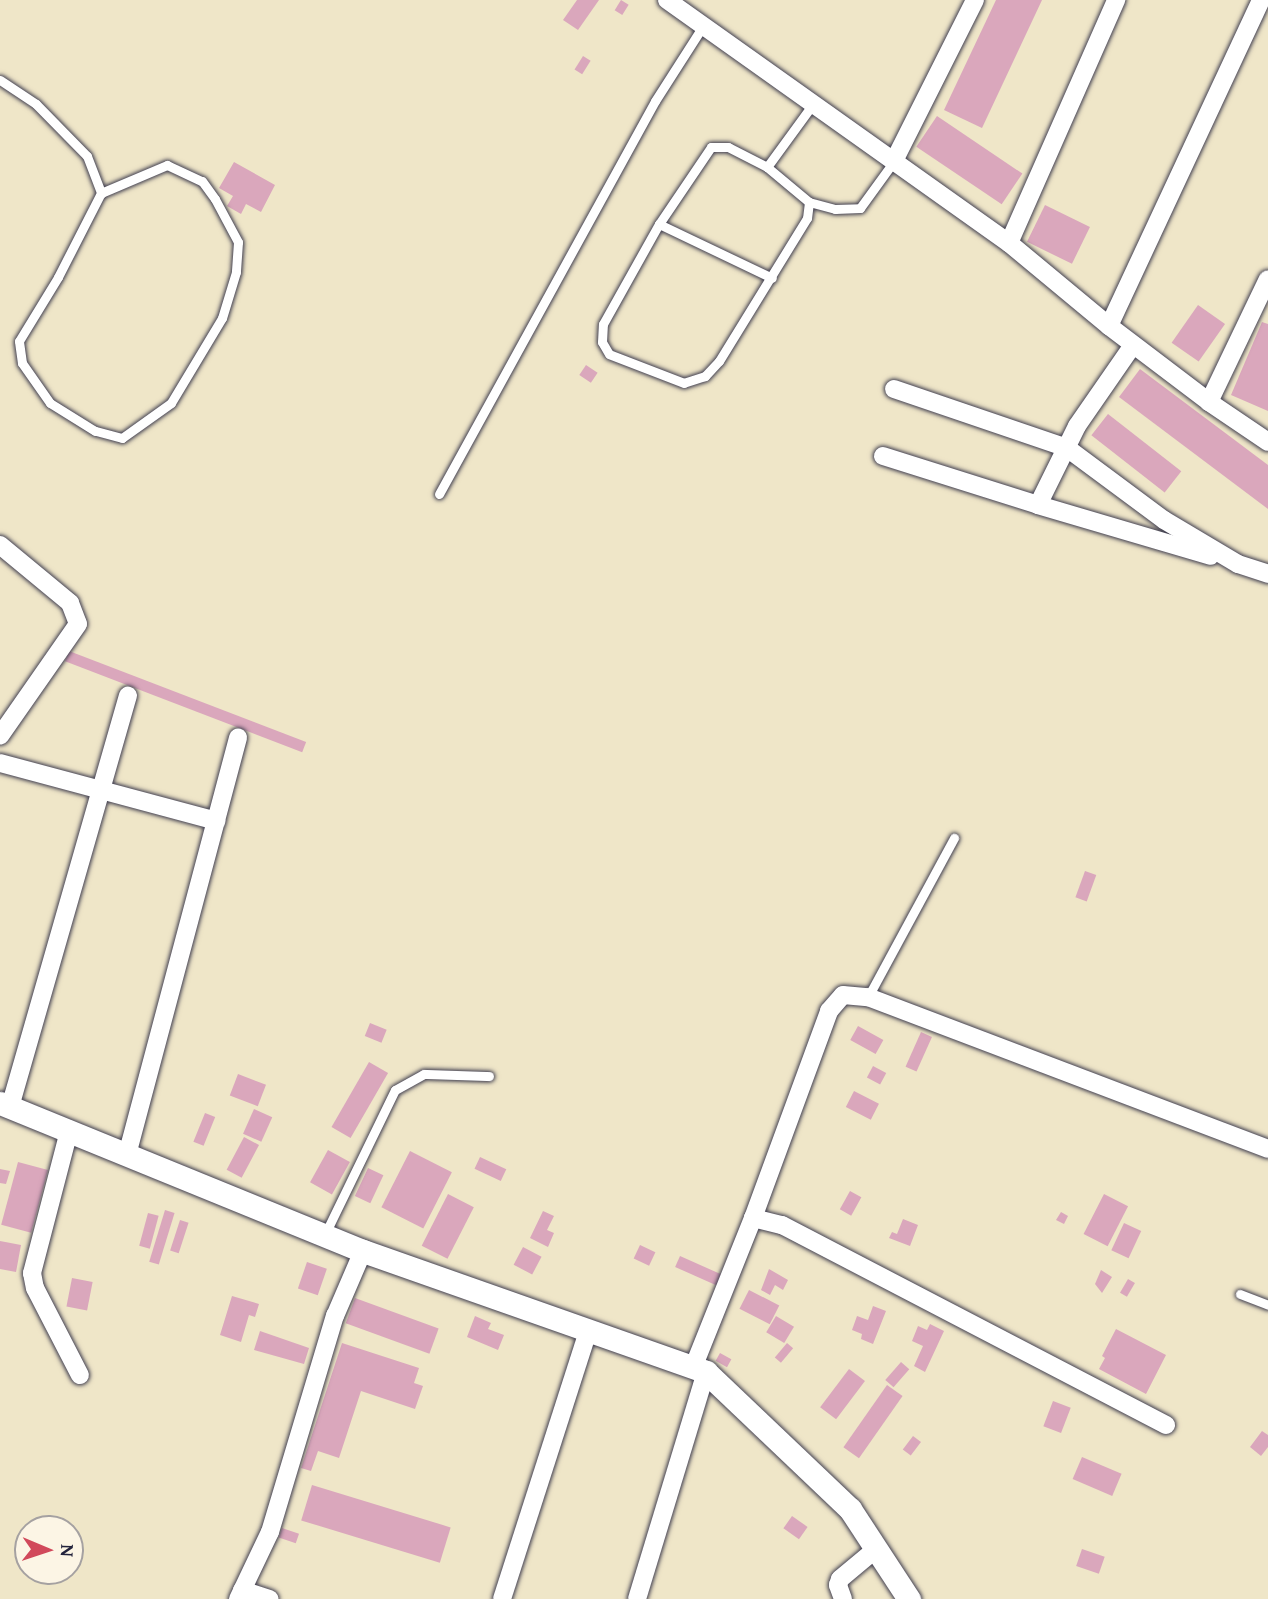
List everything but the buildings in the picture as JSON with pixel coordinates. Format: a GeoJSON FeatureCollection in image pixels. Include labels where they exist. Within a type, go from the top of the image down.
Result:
{"type":"FeatureCollection","features":[{"type":"Feature","properties":{"kind":"street"},"geometry":{"type":"LineString","coordinates":[[667,0],[1009,243],[1133,345],[1268,442]]}},
{"type":"Feature","properties":{"kind":"street"},"geometry":{"type":"LineString","coordinates":[[894,161],[975,0]]}},
{"type":"Feature","properties":{"kind":"street"},"geometry":{"type":"LineString","coordinates":[[1009,243],[1116,0]]}},
{"type":"Feature","properties":{"kind":"street"},"geometry":{"type":"LineString","coordinates":[[1109,326],[1261,0]]}},
{"type":"Feature","properties":{"kind":"street"},"geometry":{"type":"LineString","coordinates":[[1209,402],[1268,279]]}},
{"type":"Feature","properties":{"kind":"street"},"geometry":{"type":"LineString","coordinates":[[1038,505],[1077,426],[1133,345]]}},
{"type":"Feature","properties":{"kind":"street"},"geometry":{"type":"LineString","coordinates":[[894,389],[1067,448],[1164,520],[1238,564]]}},
{"type":"Feature","properties":{"kind":"street"},"geometry":{"type":"LineString","coordinates":[[883,456],[1268,574]]}},
{"type":"Feature","properties":{"kind":"street"},"geometry":{"type":"LineString","coordinates":[[0,545],[70,603],[78,624],[0,736]]}},
{"type":"Feature","properties":{"kind":"street"},"geometry":{"type":"LineString","coordinates":[[128,696],[5,1105],[363,1251],[699,1370],[850,1510],[909,1599]]}},
{"type":"Feature","properties":{"kind":"street"},"geometry":{"type":"LineString","coordinates":[[127,1155],[238,738]]}},
{"type":"Feature","properties":{"kind":"street"},"geometry":{"type":"LineString","coordinates":[[0,763],[216,821]]}},
{"type":"Feature","properties":{"kind":"street"},"geometry":{"type":"LineString","coordinates":[[637,1599],[699,1370],[829,1010],[843,995],[868,997],[1268,1149]]}},
{"type":"Feature","properties":{"kind":"street"},"geometry":{"type":"LineString","coordinates":[[69,1131],[32,1273],[35,1288],[80,1375]]}},
{"type":"Feature","properties":{"kind":"street"},"geometry":{"type":"LineString","coordinates":[[753,1218],[782,1224],[1166,1425]]}},
{"type":"Feature","properties":{"kind":"street"},"geometry":{"type":"LineString","coordinates":[[270,1599],[240,1595],[270,1532],[335,1315],[363,1251]]}},
{"type":"Feature","properties":{"kind":"street"},"geometry":{"type":"LineString","coordinates":[[502,1599],[589,1331]]}},
{"type":"Feature","properties":{"kind":"street"},"geometry":{"type":"LineString","coordinates":[[843,1599],[838,1585],[840,1579],[876,1549]]}},
{"type":"Feature","properties":{"kind":"lane"},"geometry":{"type":"LineString","coordinates":[[439,494],[655,101],[703,26]]}},
{"type":"Feature","properties":{"kind":"lane"},"geometry":{"type":"LineString","coordinates":[[0,80],[36,104],[86,156],[101,193],[58,277],[19,341],[22,363],[50,403],[95,431],[122,438],[171,403],[222,318],[236,272],[238,242],[202,181],[167,165],[101,193]]}},
{"type":"Feature","properties":{"kind":"lane"},"geometry":{"type":"LineString","coordinates":[[767,167],[813,104]]}},
{"type":"Feature","properties":{"kind":"lane"},"geometry":{"type":"LineString","coordinates":[[809,202],[807,218],[772,278],[719,361],[705,376],[684,383],[609,354],[602,342],[603,324],[659,224],[711,147],[728,147],[767,167],[809,202],[835,209],[860,208],[894,161]]}},
{"type":"Feature","properties":{"kind":"lane"},"geometry":{"type":"LineString","coordinates":[[659,224],[772,278]]}},
{"type":"Feature","properties":{"kind":"lane"},"geometry":{"type":"LineString","coordinates":[[868,997],[954,838]]}},
{"type":"Feature","properties":{"kind":"lane"},"geometry":{"type":"LineString","coordinates":[[324,1236],[395,1090],[424,1074],[489,1076]]}},
{"type":"Feature","properties":{"kind":"lane"},"geometry":{"type":"LineString","coordinates":[[1240,1294],[1268,1306]]}}]}
